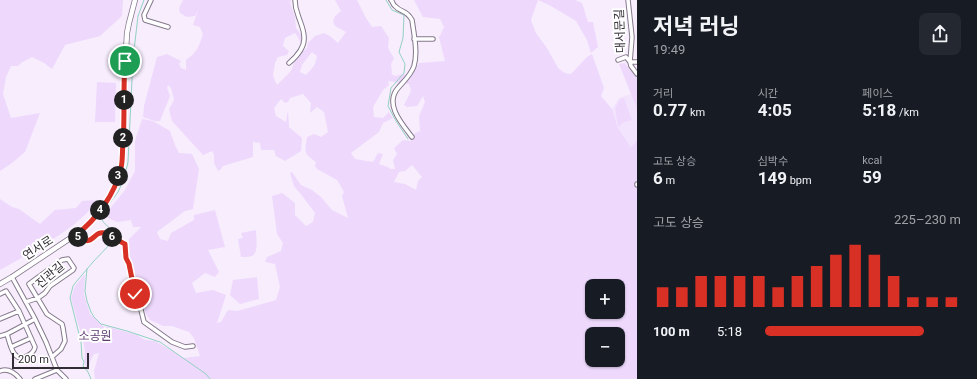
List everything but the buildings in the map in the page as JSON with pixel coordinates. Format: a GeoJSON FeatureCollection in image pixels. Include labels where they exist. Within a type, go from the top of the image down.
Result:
{"type":"FeatureCollection","features":[{"type":"Feature","properties":{"kind":"main road","name":"연서로"},"geometry":{"type":"LineString","coordinates":[[0,284],[76,235],[97,215],[115,186],[121,167],[127,33],[135,0]]}},
{"type":"Feature","properties":{"kind":"street"},"geometry":{"type":"LineString","coordinates":[[151,0],[144,15],[145,20],[168,27]]}},
{"type":"Feature","properties":{"kind":"street"},"geometry":{"type":"LineString","coordinates":[[289,63],[297,56],[305,38],[295,6],[295,0]]}},
{"type":"Feature","properties":{"kind":"street"},"geometry":{"type":"LineString","coordinates":[[391,0],[396,7],[406,12],[412,20],[416,58],[410,74],[394,95],[393,105],[396,114],[412,137]]}},
{"type":"Feature","properties":{"kind":"street","name":"대서문길"},"geometry":{"type":"LineString","coordinates":[[628,0],[632,37],[630,62]]}},
{"type":"Feature","properties":{"kind":"street"},"geometry":{"type":"LineString","coordinates":[[414,39],[433,39]]}},
{"type":"Feature","properties":{"kind":"street","name":"대서문길"},"geometry":{"type":"LineString","coordinates":[[618,60],[626,57],[637,74]]}},
{"type":"Feature","properties":{"kind":"street","name":"대서문길"},"geometry":{"type":"LineString","coordinates":[[630,62],[637,62]]}},
{"type":"Feature","properties":{"kind":"street"},"geometry":{"type":"LineString","coordinates":[[76,235],[83,241],[89,241],[100,233],[104,233],[125,244],[126,258],[129,264],[135,294],[144,322],[172,342],[185,347],[193,346]]}},
{"type":"Feature","properties":{"kind":"street","name":"진관길"},"geometry":{"type":"LineString","coordinates":[[26,302],[38,298],[45,293],[50,286],[73,270],[74,268],[68,259],[62,260],[29,284],[38,298],[47,314],[62,324],[65,342],[61,349],[52,357]]}},
{"type":"Feature","properties":{"kind":"street","name":"진관길"},"geometry":{"type":"LineString","coordinates":[[12,277],[35,319],[57,370],[66,379]]}},
{"type":"Feature","properties":{"kind":"street"},"geometry":{"type":"LineString","coordinates":[[0,294],[6,292],[19,311],[35,347],[34,352],[24,358],[18,358],[14,355],[7,334]]}},
{"type":"Feature","properties":{"kind":"street"},"geometry":{"type":"LineString","coordinates":[[0,319],[19,311]]}},
{"type":"Feature","properties":{"kind":"street"},"geometry":{"type":"LineString","coordinates":[[0,336],[7,334],[35,319]]}},
{"type":"Feature","properties":{"kind":"street"},"geometry":{"type":"LineString","coordinates":[[12,347],[31,338]]}},
{"type":"Feature","properties":{"kind":"street"},"geometry":{"type":"LineString","coordinates":[[0,371],[5,369],[12,372],[20,379]]}},
{"type":"Feature","properties":{"kind":"street"},"geometry":{"type":"LineString","coordinates":[[35,379],[57,370]]}},
{"type":"Feature","properties":{"kind":"shaded area"},"geometry":{"type":"Polygon","coordinates":[[[631,94],[637,109],[637,140],[631,147],[618,128],[612,109],[619,98],[631,94]]]}},
{"type":"Feature","properties":{"kind":"green space"},"geometry":{"type":"Polygon","coordinates":[[[0,0],[123,0],[122,16],[100,36],[65,45],[52,69],[32,57],[18,66],[11,66],[6,77],[3,94],[11,118],[40,113],[25,152],[0,171],[0,0]]]}},
{"type":"Feature","properties":{"kind":"green space","name":"소공원"},"geometry":{"type":"Polygon","coordinates":[[[183,0],[291,0],[290,3],[295,17],[296,28],[302,36],[301,44],[295,33],[285,38],[283,46],[289,51],[287,55],[278,57],[275,63],[273,76],[277,85],[291,71],[297,56],[307,48],[308,43],[315,36],[324,33],[338,43],[346,32],[335,26],[333,21],[335,16],[341,11],[335,0],[357,0],[372,27],[381,26],[389,38],[388,48],[394,58],[391,64],[391,74],[396,76],[402,74],[412,76],[419,63],[445,61],[439,37],[444,27],[440,19],[423,17],[414,0],[538,0],[531,20],[536,33],[547,48],[558,68],[565,73],[571,74],[587,57],[592,54],[604,88],[601,96],[612,109],[618,128],[631,147],[637,140],[637,379],[95,379],[94,371],[99,353],[94,354],[88,371],[84,361],[85,352],[82,334],[71,298],[75,286],[84,275],[84,294],[90,314],[104,327],[108,336],[106,326],[137,335],[145,340],[155,341],[184,358],[200,356],[194,338],[189,332],[172,326],[163,326],[150,320],[146,314],[135,287],[129,260],[129,239],[141,227],[133,227],[131,220],[117,222],[108,218],[108,211],[125,190],[135,171],[135,141],[142,119],[153,121],[170,131],[179,153],[192,154],[199,169],[193,209],[185,211],[157,232],[160,239],[168,241],[171,233],[194,220],[194,215],[215,210],[225,247],[208,250],[219,272],[215,277],[205,273],[192,283],[196,293],[213,290],[226,295],[217,323],[221,322],[228,310],[237,311],[276,300],[280,287],[275,264],[265,262],[267,257],[281,251],[283,243],[277,234],[272,196],[282,193],[295,203],[295,215],[306,226],[313,222],[315,213],[294,186],[290,173],[292,172],[301,185],[312,190],[321,197],[332,210],[348,218],[342,196],[344,192],[337,180],[317,169],[315,166],[316,162],[306,152],[307,137],[314,134],[321,137],[328,132],[324,112],[317,107],[310,113],[311,103],[303,94],[290,98],[288,102],[285,103],[281,99],[274,108],[276,116],[286,122],[288,110],[289,127],[302,138],[301,151],[285,161],[276,156],[274,150],[261,150],[260,143],[253,142],[253,157],[223,166],[218,171],[214,163],[214,155],[212,151],[203,155],[172,121],[169,109],[174,100],[171,88],[168,85],[167,88],[170,96],[160,121],[143,117],[144,106],[157,57],[167,54],[181,61],[179,64],[181,68],[186,70],[186,60],[195,52],[202,39],[203,34],[200,27],[193,25],[198,10],[195,16],[187,17],[180,13],[179,8],[183,0]],[[312,52],[302,65],[300,72],[306,75],[314,65],[317,56],[312,52]],[[388,81],[389,85],[383,90],[373,107],[374,117],[383,118],[389,112],[393,118],[383,123],[379,132],[351,153],[355,159],[373,162],[378,153],[383,154],[379,164],[390,169],[395,169],[393,160],[397,154],[394,148],[403,140],[411,141],[415,133],[420,131],[419,116],[425,102],[423,96],[417,106],[407,107],[404,105],[411,91],[409,84],[388,81]],[[412,165],[405,171],[399,172],[394,182],[405,184],[416,190],[418,181],[422,177],[412,165]]]}},
{"type":"Feature","properties":{"kind":"green space"},"geometry":{"type":"Polygon","coordinates":[[[538,0],[575,0],[582,3],[588,22],[593,22],[598,47],[591,53],[587,40],[576,21],[538,0]]]}},
{"type":"Feature","properties":{"kind":"green space"},"geometry":{"type":"Polygon","coordinates":[[[625,63],[637,79],[637,109],[619,64],[625,63]]]}},
{"type":"Feature","properties":{"kind":"green space"},"geometry":{"type":"Polygon","coordinates":[[[97,82],[116,83],[115,122],[95,122],[97,82]]]}},
{"type":"Feature","properties":{"kind":"green space"},"geometry":{"type":"Polygon","coordinates":[[[624,98],[632,120],[622,123],[619,127],[615,108],[620,99],[624,98]]]}},
{"type":"Feature","properties":{"kind":"green space"},"geometry":{"type":"Polygon","coordinates":[[[0,199],[12,207],[19,209],[40,224],[55,210],[76,208],[82,201],[98,200],[80,220],[66,231],[0,270],[0,199]]]}},
{"type":"Feature","properties":{"kind":"green space"},"geometry":{"type":"Polygon","coordinates":[[[256,230],[256,252],[252,256],[241,257],[238,239],[243,238],[241,233],[256,230]]]}},
{"type":"Feature","properties":{"kind":"green space"},"geometry":{"type":"Polygon","coordinates":[[[257,277],[259,299],[240,304],[230,295],[233,280],[257,277]]]}},
{"type":"Feature","properties":{"kind":"waterway"},"geometry":{"type":"LineString","coordinates":[[113,236],[114,233],[101,218],[102,214],[118,192],[128,162],[133,59],[138,16],[144,0]]}},
{"type":"Feature","properties":{"kind":"waterway"},"geometry":{"type":"LineString","coordinates":[[386,0],[392,10],[404,15],[403,38],[399,52],[405,64],[404,73],[391,88],[388,106],[408,139]]}},
{"type":"Feature","properties":{"kind":"waterway"},"geometry":{"type":"LineString","coordinates":[[91,379],[83,366],[84,362],[82,358],[81,342],[70,298],[73,286],[113,239]]}},
{"type":"Feature","properties":{"kind":"waterway"},"geometry":{"type":"LineString","coordinates":[[87,269],[85,291],[87,301],[94,317],[101,324],[160,342],[206,374],[210,379]]}},
{"type":"Feature","properties":{"kind":"route"},"geometry":{"type":"LineString","coordinates":[[125,61],[124,129],[121,167],[115,186],[107,200],[97,215],[76,235],[83,241],[89,241],[100,233],[104,233],[125,244],[126,258],[129,264],[135,294]]}}]}
